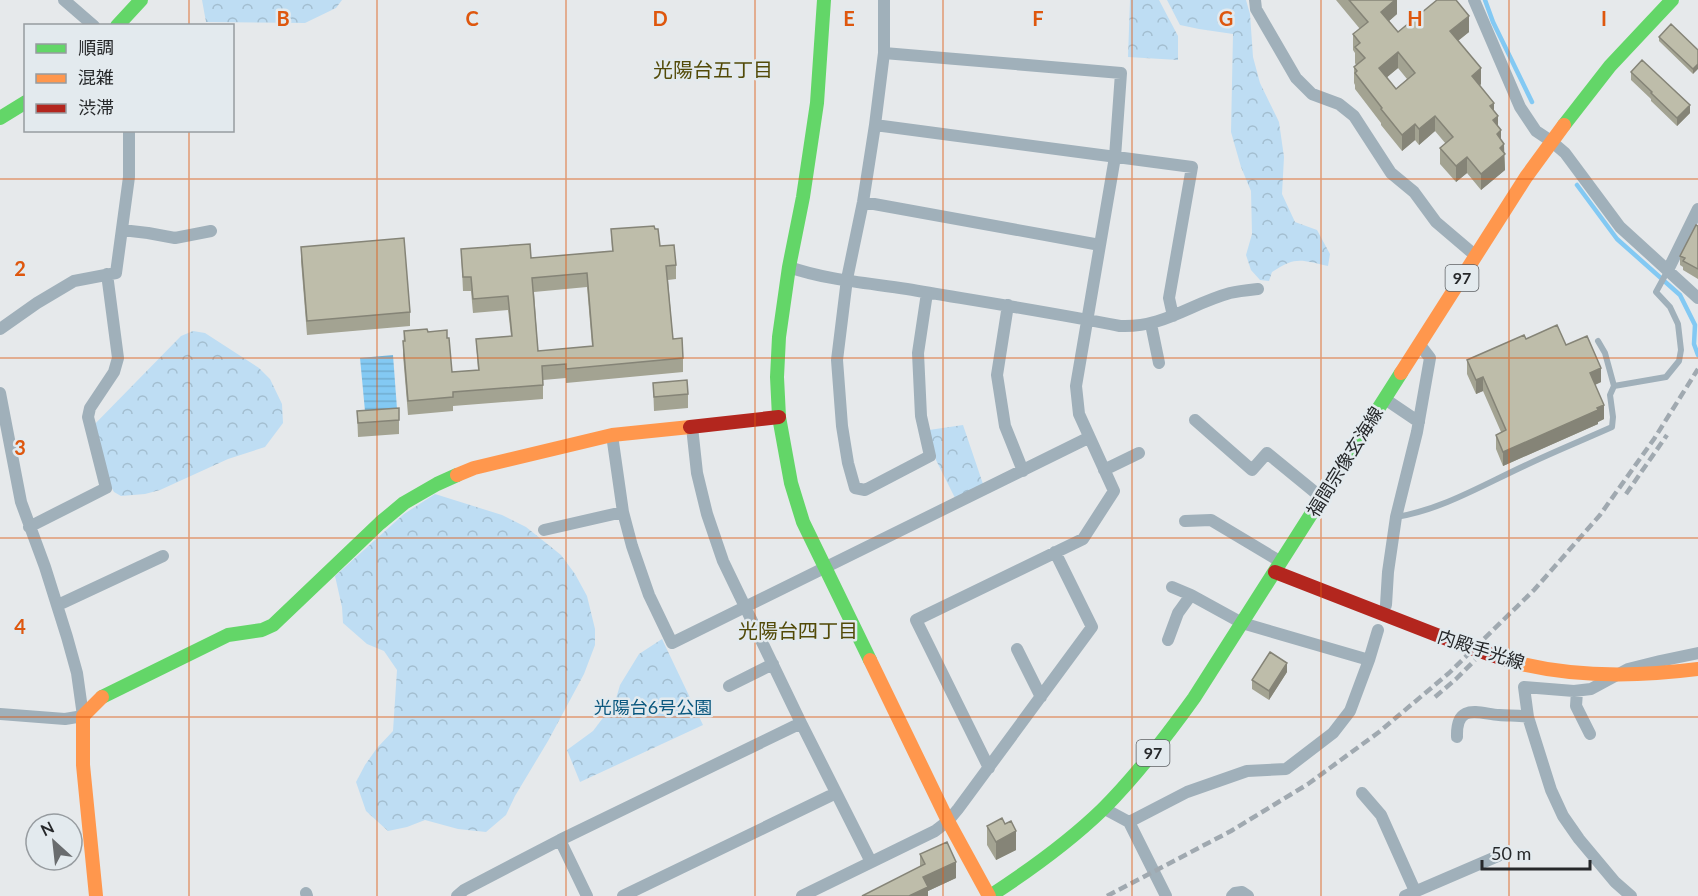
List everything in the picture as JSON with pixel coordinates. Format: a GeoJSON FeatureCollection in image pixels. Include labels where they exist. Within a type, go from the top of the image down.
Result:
{"type":"FeatureCollection","features":[{"type":"Feature","properties":{"kind":"street"},"geometry":{"type":"LineString","coordinates":[[64,0],[92,24]]}},
{"type":"Feature","properties":{"kind":"street"},"geometry":{"type":"LineString","coordinates":[[119,24],[141,0]]}},
{"type":"Feature","properties":{"kind":"street"},"geometry":{"type":"LineString","coordinates":[[824,0],[817,104],[778,337],[779,417],[791,483],[803,522],[824,568],[948,821],[989,896]]}},
{"type":"Feature","properties":{"kind":"street"},"geometry":{"type":"LineString","coordinates":[[884,0],[884,53],[875,125],[863,202],[847,279],[837,360],[842,426],[855,488],[865,489],[930,456],[921,417],[918,353],[927,293]]}},
{"type":"Feature","properties":{"kind":"street"},"geometry":{"type":"LineString","coordinates":[[1255,0],[1256,9],[1296,78],[1312,94],[1339,104],[1354,116],[1392,173],[1414,192],[1436,222],[1476,256]]}},
{"type":"Feature","properties":{"kind":"street"},"geometry":{"type":"LineString","coordinates":[[1474,0],[1520,107],[1536,131],[1565,153],[1620,226],[1666,273],[1698,298]]}},
{"type":"Feature","properties":{"kind":"street","name":"福間宗像玄海線"},"geometry":{"type":"LineString","coordinates":[[989,896],[1026,872],[1069,839],[1138,772],[1164,739],[1194,698],[1551,141],[1610,66],[1672,0]]}},
{"type":"Feature","properties":{"kind":"street"},"geometry":{"type":"LineString","coordinates":[[884,53],[1121,73],[1114,157],[1076,386],[1079,414],[1114,491],[1083,539],[916,620],[989,768]]}},
{"type":"Feature","properties":{"kind":"street"},"geometry":{"type":"LineString","coordinates":[[0,118],[24,103]]}},
{"type":"Feature","properties":{"kind":"street"},"geometry":{"type":"LineString","coordinates":[[875,125],[1192,167],[1170,298],[1173,316]]}},
{"type":"Feature","properties":{"kind":"street"},"geometry":{"type":"LineString","coordinates":[[0,329],[74,281],[116,273],[129,177],[129,132]]}},
{"type":"Feature","properties":{"kind":"street"},"geometry":{"type":"LineString","coordinates":[[863,202],[1100,245]]}},
{"type":"Feature","properties":{"kind":"street"},"geometry":{"type":"LineString","coordinates":[[1666,273],[1698,209]]}},
{"type":"Feature","properties":{"kind":"street"},"geometry":{"type":"LineString","coordinates":[[122,230],[175,238],[211,231]]}},
{"type":"Feature","properties":{"kind":"street"},"geometry":{"type":"LineString","coordinates":[[789,267],[927,293],[1136,327],[1151,324],[1230,293],[1258,289]]}},
{"type":"Feature","properties":{"kind":"street"},"geometry":{"type":"LineString","coordinates":[[29,527],[106,488],[88,417],[90,408],[114,372],[118,358],[107,274]]}},
{"type":"Feature","properties":{"kind":"street"},"geometry":{"type":"LineString","coordinates":[[1008,305],[997,375],[1005,426],[1023,471]]}},
{"type":"Feature","properties":{"kind":"street"},"geometry":{"type":"LineString","coordinates":[[1151,324],[1159,363]]}},
{"type":"Feature","properties":{"kind":"street"},"geometry":{"type":"LineString","coordinates":[[1386,605],[1396,517],[1419,422],[1430,358],[1420,345]]}},
{"type":"Feature","properties":{"kind":"street"},"geometry":{"type":"LineString","coordinates":[[0,393],[21,502],[58,605],[77,673],[83,717],[83,765],[96,896]]}},
{"type":"Feature","properties":{"kind":"street"},"geometry":{"type":"LineString","coordinates":[[1385,399],[1419,422]]}},
{"type":"Feature","properties":{"kind":"street"},"geometry":{"type":"LineString","coordinates":[[0,714],[65,719],[83,717],[101,698],[228,635],[262,630],[273,625],[404,503],[437,484],[474,468],[612,435],[779,417]]}},
{"type":"Feature","properties":{"kind":"street"},"geometry":{"type":"LineString","coordinates":[[1195,420],[1252,470],[1267,453],[1322,498]]}},
{"type":"Feature","properties":{"kind":"street"},"geometry":{"type":"LineString","coordinates":[[692,427],[698,473],[707,514],[723,561],[871,862]]}},
{"type":"Feature","properties":{"kind":"street"},"geometry":{"type":"LineString","coordinates":[[612,435],[623,512],[649,595],[672,643],[1088,438]]}},
{"type":"Feature","properties":{"kind":"street"},"geometry":{"type":"LineString","coordinates":[[1104,470],[1139,453]]}},
{"type":"Feature","properties":{"kind":"street"},"geometry":{"type":"LineString","coordinates":[[544,530],[623,512]]}},
{"type":"Feature","properties":{"kind":"street"},"geometry":{"type":"LineString","coordinates":[[1185,521],[1211,520],[1278,567]]}},
{"type":"Feature","properties":{"kind":"street"},"geometry":{"type":"LineString","coordinates":[[802,896],[935,831],[948,821],[989,768],[1092,627],[1055,552]]}},
{"type":"Feature","properties":{"kind":"street"},"geometry":{"type":"LineString","coordinates":[[58,605],[163,556]]}},
{"type":"Feature","properties":{"kind":"street","name":"内殿手光線"},"geometry":{"type":"LineString","coordinates":[[1278,567],[1343,599],[1503,659],[1540,668],[1607,676],[1639,676],[1698,669]]}},
{"type":"Feature","properties":{"kind":"street"},"geometry":{"type":"LineString","coordinates":[[1172,587],[1242,623],[1370,660]]}},
{"type":"Feature","properties":{"kind":"street"},"geometry":{"type":"LineString","coordinates":[[1168,640],[1178,613],[1191,595]]}},
{"type":"Feature","properties":{"kind":"street"},"geometry":{"type":"LineString","coordinates":[[1129,822],[1187,792],[1247,771],[1286,769],[1333,733],[1350,711],[1370,660],[1378,630]]}},
{"type":"Feature","properties":{"kind":"street"},"geometry":{"type":"LineString","coordinates":[[1017,649],[1041,697]]}},
{"type":"Feature","properties":{"kind":"street"},"geometry":{"type":"LineString","coordinates":[[1631,896],[1615,882],[1563,816],[1551,790],[1528,717],[1524,687],[1577,691],[1591,689],[1628,669],[1698,653]]}},
{"type":"Feature","properties":{"kind":"street"},"geometry":{"type":"LineString","coordinates":[[729,686],[773,664]]}},
{"type":"Feature","properties":{"kind":"street"},"geometry":{"type":"LineString","coordinates":[[1577,691],[1576,706],[1590,734]]}},
{"type":"Feature","properties":{"kind":"street"},"geometry":{"type":"LineString","coordinates":[[1457,737],[1460,718],[1468,712],[1476,710],[1499,715],[1528,717]]}},
{"type":"Feature","properties":{"kind":"street"},"geometry":{"type":"LineString","coordinates":[[457,896],[464,890],[560,840],[801,723]]}},
{"type":"Feature","properties":{"kind":"street"},"geometry":{"type":"LineString","coordinates":[[623,896],[836,793]]}},
{"type":"Feature","properties":{"kind":"street"},"geometry":{"type":"LineString","coordinates":[[1362,794],[1381,815],[1410,894],[1498,856]]}},
{"type":"Feature","properties":{"kind":"street"},"geometry":{"type":"LineString","coordinates":[[1103,808],[1129,822],[1166,896]]}},
{"type":"Feature","properties":{"kind":"street"},"geometry":{"type":"LineString","coordinates":[[560,840],[587,896]]}},
{"type":"Feature","properties":{"kind":"street"},"geometry":{"type":"LineString","coordinates":[[1233,896],[1235,893],[1242,892],[1248,896]]}},
{"type":"Feature","properties":{"kind":"lane"},"geometry":{"type":"LineString","coordinates":[[1614,386],[1666,377],[1679,361],[1681,350],[1678,324],[1670,308],[1656,292],[1666,273]]}},
{"type":"Feature","properties":{"kind":"lane"},"geometry":{"type":"LineString","coordinates":[[1396,517],[1415,514],[1462,495],[1612,427],[1610,395],[1614,386],[1605,353],[1598,341]]}},
{"type":"Feature","properties":{"kind":"green space"},"geometry":{"type":"Polygon","coordinates":[[[202,0],[342,0],[336,8],[305,23],[206,22],[202,0]]]}},
{"type":"Feature","properties":{"kind":"green space"},"geometry":{"type":"Polygon","coordinates":[[[1130,0],[1159,0],[1178,36],[1178,60],[1128,57],[1130,0]]]}},
{"type":"Feature","properties":{"kind":"green space"},"geometry":{"type":"Polygon","coordinates":[[[1167,0],[1246,0],[1250,14],[1253,57],[1260,83],[1279,122],[1284,157],[1282,194],[1295,222],[1317,230],[1330,254],[1328,266],[1293,261],[1272,272],[1269,281],[1260,280],[1251,270],[1246,255],[1252,234],[1251,191],[1231,132],[1233,34],[1180,25],[1167,0]]]}},
{"type":"Feature","properties":{"kind":"green space"},"geometry":{"type":"Polygon","coordinates":[[[193,331],[205,333],[259,368],[270,379],[282,404],[283,423],[265,447],[228,459],[160,490],[121,496],[114,492],[105,476],[89,430],[181,336],[193,331]]]}},
{"type":"Feature","properties":{"kind":"green space"},"geometry":{"type":"Polygon","coordinates":[[[963,425],[983,484],[955,498],[936,460],[929,430],[963,425]]]}},
{"type":"Feature","properties":{"kind":"green space"},"geometry":{"type":"Polygon","coordinates":[[[435,494],[502,515],[526,527],[561,555],[587,596],[595,629],[595,645],[584,674],[506,815],[486,832],[458,829],[425,820],[388,831],[366,811],[356,782],[377,748],[393,731],[397,670],[384,651],[367,644],[343,623],[335,576],[404,514],[435,494]]]}},
{"type":"Feature","properties":{"kind":"green space","name":"光陽台6号公園"},"geometry":{"type":"Polygon","coordinates":[[[662,639],[703,725],[580,782],[567,750],[593,731],[615,702],[620,685],[639,654],[662,639]]]}},
{"type":"Feature","properties":{"kind":"water"},"geometry":{"type":"Polygon","coordinates":[[[393,355],[397,409],[365,411],[360,358],[393,355]]]}},
{"type":"Feature","properties":{"kind":"building"},"geometry":{"type":"Polygon","coordinates":[[[1349,0],[1395,0],[1381,12],[1398,32],[1437,0],[1456,0],[1469,16],[1450,31],[1481,68],[1472,76],[1494,103],[1490,106],[1498,116],[1493,120],[1501,130],[1497,134],[1504,144],[1500,148],[1505,154],[1481,174],[1467,157],[1456,166],[1440,148],[1453,137],[1435,116],[1419,129],[1415,124],[1402,135],[1355,73],[1357,71],[1354,67],[1365,58],[1355,47],[1360,43],[1353,34],[1368,22],[1349,0]],[[1398,52],[1379,68],[1396,89],[1415,73],[1398,52]]]}},
{"type":"Feature","properties":{"kind":"building"},"geometry":{"type":"Polygon","coordinates":[[[1671,24],[1698,50],[1698,64],[1693,69],[1659,37],[1671,24]]]}},
{"type":"Feature","properties":{"kind":"building"},"geometry":{"type":"Polygon","coordinates":[[[1642,60],[1690,105],[1677,118],[1631,72],[1642,60]]]}},
{"type":"Feature","properties":{"kind":"building"},"geometry":{"type":"Polygon","coordinates":[[[1696,225],[1698,226],[1698,269],[1683,261],[1685,258],[1680,256],[1696,225]]]}},
{"type":"Feature","properties":{"kind":"building"},"geometry":{"type":"Polygon","coordinates":[[[654,226],[658,229],[660,246],[674,245],[676,265],[666,266],[673,339],[682,338],[683,358],[566,369],[566,364],[542,366],[543,385],[453,392],[453,397],[408,401],[404,331],[447,330],[452,372],[479,370],[476,339],[512,336],[508,296],[473,299],[471,277],[463,277],[461,249],[530,244],[531,258],[613,251],[611,229],[654,226]],[[587,273],[532,278],[538,351],[593,346],[587,273]]]}},
{"type":"Feature","properties":{"kind":"building"},"geometry":{"type":"Polygon","coordinates":[[[404,238],[410,312],[307,321],[301,247],[404,238]]]}},
{"type":"Feature","properties":{"kind":"building"},"geometry":{"type":"Polygon","coordinates":[[[1557,325],[1566,345],[1587,336],[1601,368],[1590,373],[1604,405],[1597,408],[1598,410],[1503,452],[1496,435],[1506,430],[1483,377],[1476,380],[1467,360],[1524,335],[1526,339],[1557,325]]]}},
{"type":"Feature","properties":{"kind":"building"},"geometry":{"type":"Polygon","coordinates":[[[687,380],[688,394],[654,397],[653,383],[687,380]]]}},
{"type":"Feature","properties":{"kind":"building"},"geometry":{"type":"Polygon","coordinates":[[[399,408],[399,420],[358,423],[357,411],[399,408]]]}},
{"type":"Feature","properties":{"kind":"building"},"geometry":{"type":"Polygon","coordinates":[[[1270,652],[1287,663],[1269,691],[1252,680],[1270,652]]]}},
{"type":"Feature","properties":{"kind":"building"},"geometry":{"type":"Polygon","coordinates":[[[1002,818],[1005,824],[1011,821],[1016,831],[996,842],[987,826],[1002,818]]]}},
{"type":"Feature","properties":{"kind":"building"},"geometry":{"type":"Polygon","coordinates":[[[947,842],[956,862],[923,877],[928,887],[909,896],[862,896],[925,864],[920,854],[947,842]]]}},
{"type":"Feature","properties":{"kind":"waterway"},"geometry":{"type":"LineString","coordinates":[[1485,0],[1493,22],[1532,102]]}},
{"type":"Feature","properties":{"kind":"waterway"},"geometry":{"type":"LineString","coordinates":[[1577,185],[1617,239],[1680,295],[1695,325],[1694,344],[1698,355]]}},
{"type":"Feature","properties":{"kind":"railway"},"geometry":{"type":"LineString","coordinates":[[1107,896],[1231,831],[1308,784],[1379,732],[1449,673],[1534,590],[1600,515],[1654,439],[1698,369]]}},
{"type":"Feature","properties":{"kind":"railway"},"geometry":{"type":"LineString","coordinates":[[1626,494],[1667,435]]}},
{"type":"Feature","properties":{"kind":"railway"},"geometry":{"type":"LineString","coordinates":[[1435,697],[1475,660]]}},
{"type":"Feature","properties":{"kind":"traffic: fast"},"geometry":{"type":"LineString","coordinates":[[119,24],[141,0]]}},
{"type":"Feature","properties":{"kind":"traffic: fast"},"geometry":{"type":"LineString","coordinates":[[824,0],[817,103],[779,337],[777,377],[779,417],[791,483],[803,522],[870,660]]}},
{"type":"Feature","properties":{"kind":"traffic: fast"},"geometry":{"type":"LineString","coordinates":[[1564,125],[1610,66],[1672,0]]}},
{"type":"Feature","properties":{"kind":"traffic: fast"},"geometry":{"type":"LineString","coordinates":[[0,118],[24,103]]}},
{"type":"Feature","properties":{"kind":"traffic: fast"},"geometry":{"type":"LineString","coordinates":[[990,896],[1077,833],[1128,783],[1162,741],[1194,698],[1401,373]]}},
{"type":"Feature","properties":{"kind":"traffic: fast"},"geometry":{"type":"LineString","coordinates":[[102,697],[228,635],[262,630],[273,625],[404,503],[457,475]]}},
{"type":"Feature","properties":{"kind":"traffic: slow"},"geometry":{"type":"LineString","coordinates":[[1401,373],[1526,177],[1564,125]]}},
{"type":"Feature","properties":{"kind":"traffic: slow"},"geometry":{"type":"LineString","coordinates":[[457,475],[474,468],[612,435],[690,427]]}},
{"type":"Feature","properties":{"kind":"traffic: slow"},"geometry":{"type":"LineString","coordinates":[[870,660],[948,821],[989,896]]}},
{"type":"Feature","properties":{"kind":"traffic: slow"},"geometry":{"type":"LineString","coordinates":[[1510,661],[1533,667],[1580,673],[1651,674],[1698,669]]}},
{"type":"Feature","properties":{"kind":"traffic: slow"},"geometry":{"type":"LineString","coordinates":[[96,896],[83,765],[83,716],[102,697]]}},
{"type":"Feature","properties":{"kind":"traffic: jam"},"geometry":{"type":"LineString","coordinates":[[690,427],[779,417]]}},
{"type":"Feature","properties":{"kind":"traffic: jam"},"geometry":{"type":"LineString","coordinates":[[1275,572],[1465,646],[1510,661]]}},
{"type":"Feature","properties":{"kind":"district","name":"光陽台五丁目"},"geometry":{"type":"Point","coordinates":[713,70]}},
{"type":"Feature","properties":{"kind":"district","name":"光陽台四丁目"},"geometry":{"type":"Point","coordinates":[798,631]}}]}
